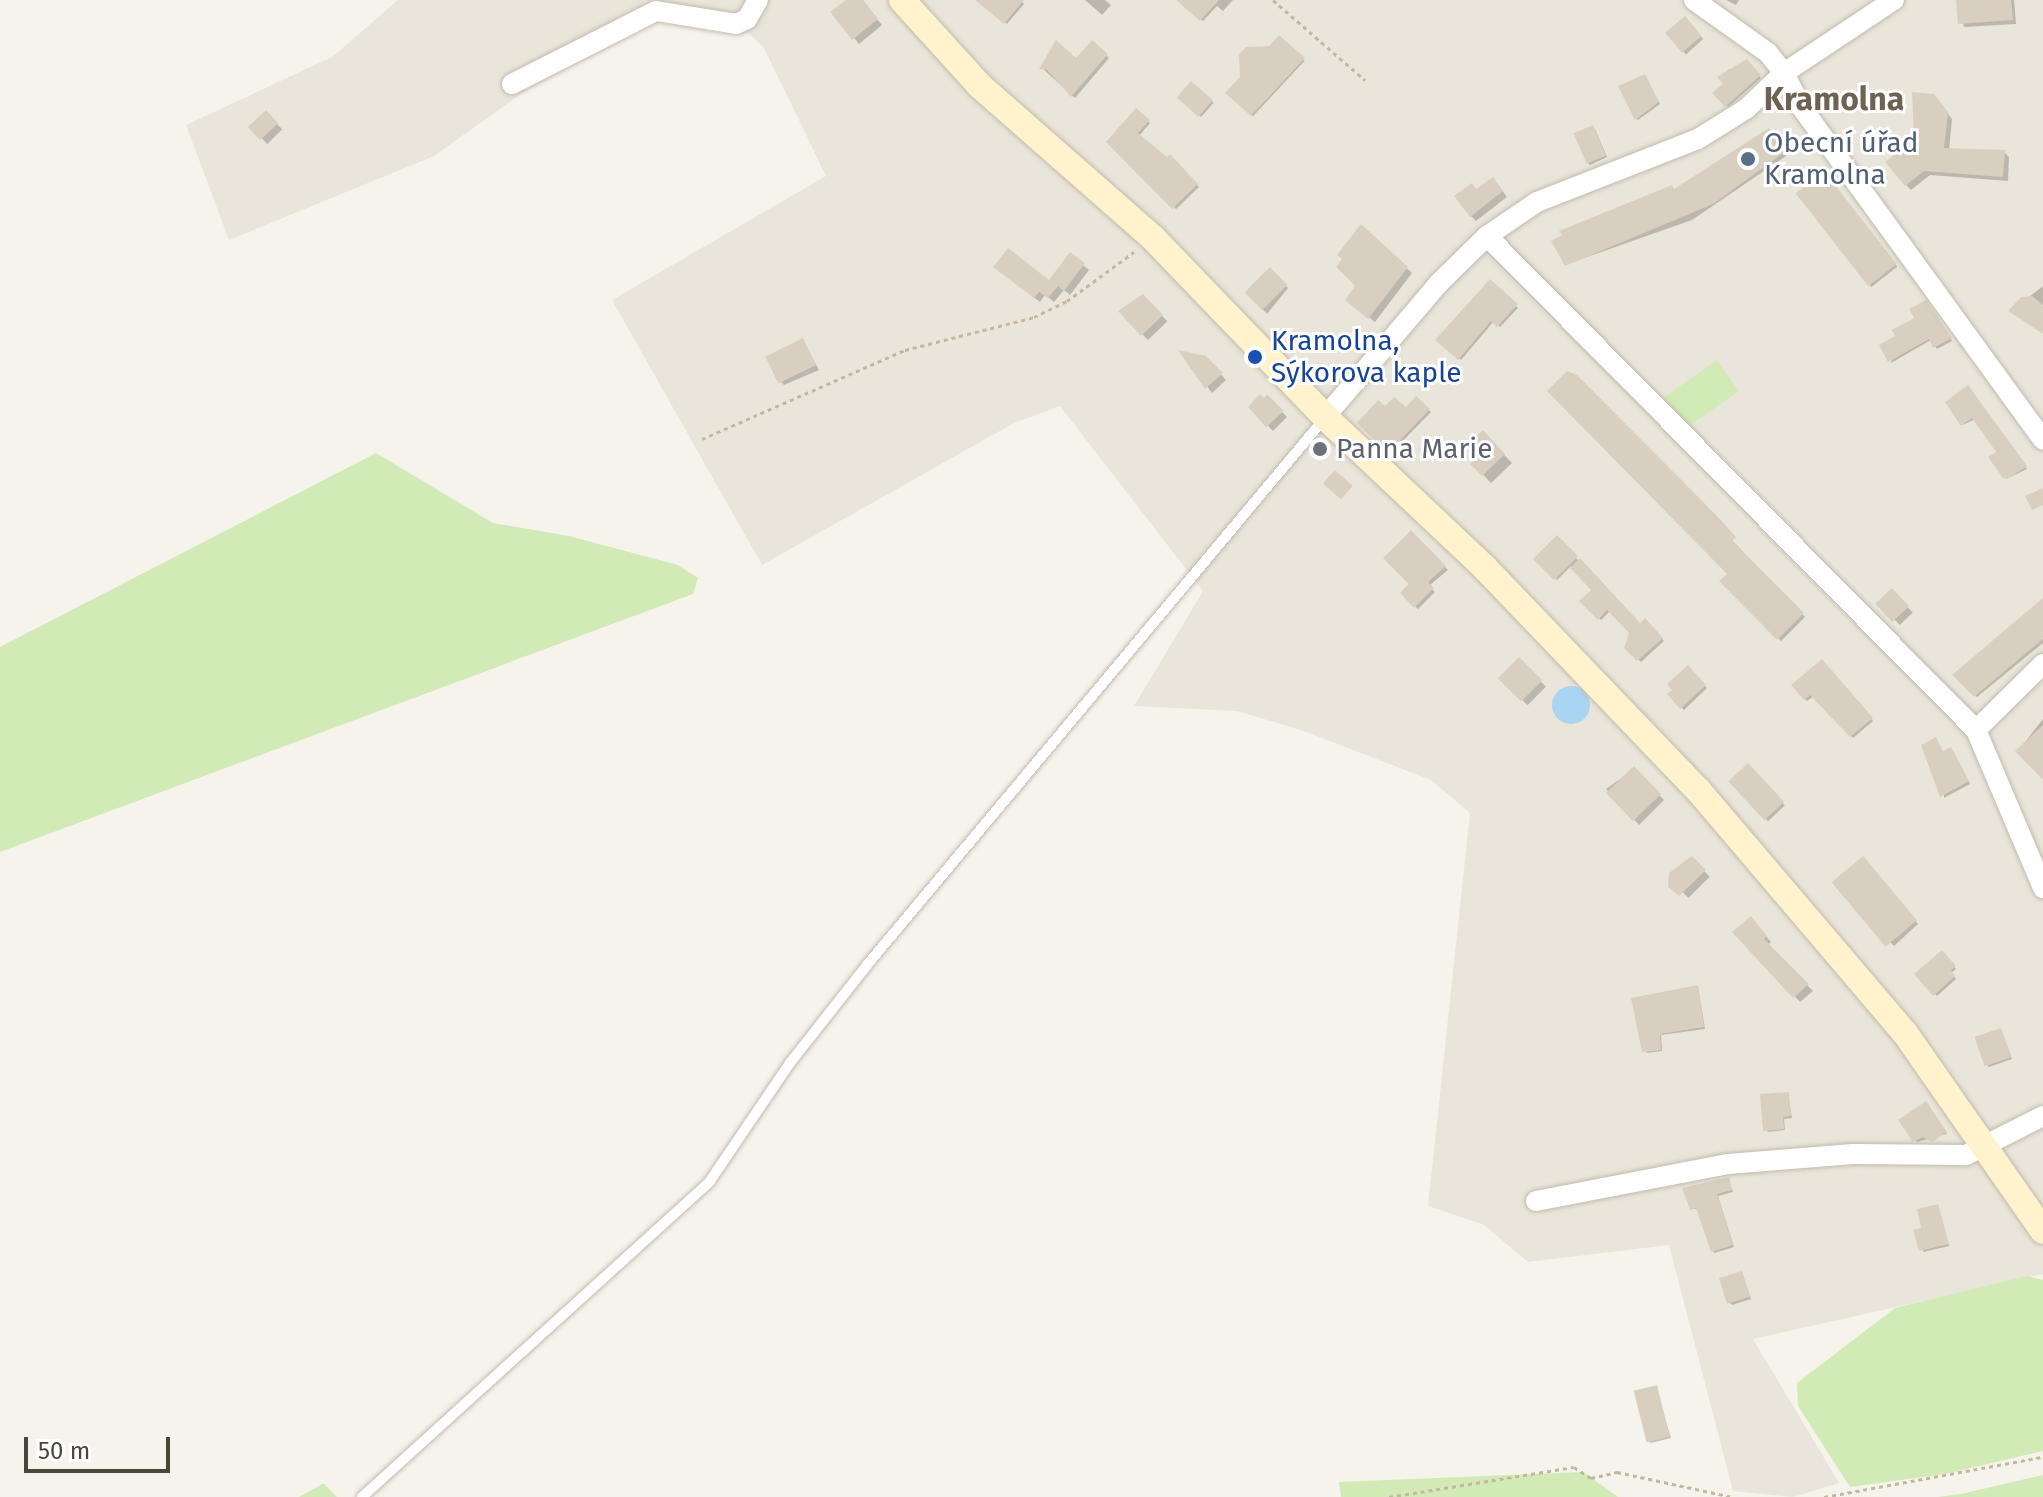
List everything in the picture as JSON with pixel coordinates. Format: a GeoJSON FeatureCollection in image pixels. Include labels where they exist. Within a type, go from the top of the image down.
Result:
{"type":"FeatureCollection","features":[{"type":"Feature","properties":{"kind":"street"},"geometry":{"type":"LineString","coordinates":[[512,84],[656,11],[736,24],[747,19],[758,0]]}},
{"type":"Feature","properties":{"kind":"street"},"geometry":{"type":"LineString","coordinates":[[902,0],[979,85],[1153,238],[1325,417],[1484,567],[1698,790],[1905,1033],[1980,1145],[2043,1231]]}},
{"type":"Feature","properties":{"kind":"street"},"geometry":{"type":"LineString","coordinates":[[1694,0],[1768,53],[1784,73],[1802,108],[2043,440]]}},
{"type":"Feature","properties":{"kind":"street"},"geometry":{"type":"LineString","coordinates":[[1325,417],[1438,284],[1487,236],[1537,202],[1698,139],[1746,109],[1784,73],[1894,0]]}},
{"type":"Feature","properties":{"kind":"street"},"geometry":{"type":"LineString","coordinates":[[1487,236],[1976,730],[2043,888]]}},
{"type":"Feature","properties":{"kind":"street"},"geometry":{"type":"LineString","coordinates":[[1976,730],[2043,664]]}},
{"type":"Feature","properties":{"kind":"street"},"geometry":{"type":"LineString","coordinates":[[1536,1201],[1728,1164],[1853,1154],[1945,1158],[1966,1155],[1980,1145],[2043,1116]]}},
{"type":"Feature","properties":{"kind":"lane"},"geometry":{"type":"LineString","coordinates":[[362,1497],[710,1181],[790,1063],[867,965],[1325,417]]}},
{"type":"Feature","properties":{"kind":"path"},"geometry":{"type":"LineString","coordinates":[[1273,0],[1365,80]]}},
{"type":"Feature","properties":{"kind":"path"},"geometry":{"type":"LineString","coordinates":[[702,439],[752,413],[905,350],[1034,317],[1067,301],[1153,238]]}},
{"type":"Feature","properties":{"kind":"path"},"geometry":{"type":"LineString","coordinates":[[1824,1497],[2043,1457]]}},
{"type":"Feature","properties":{"kind":"path"},"geometry":{"type":"LineString","coordinates":[[1389,1497],[1574,1467],[1591,1478],[1617,1472],[1733,1497]]}},
{"type":"Feature","properties":{"kind":"shaded area"},"geometry":{"type":"Polygon","coordinates":[[[398,0],[2043,0],[2043,1274],[1753,1339],[1839,1483],[1793,1497],[1733,1491],[1669,1245],[1528,1262],[1484,1225],[1428,1206],[1470,813],[1431,780],[1301,730],[1237,711],[1134,706],[1203,591],[1060,406],[1014,423],[762,565],[612,300],[826,176],[764,48],[750,34],[655,18],[521,94],[434,156],[229,240],[186,125],[332,57],[398,0]]]}},
{"type":"Feature","properties":{"kind":"green space"},"geometry":{"type":"Polygon","coordinates":[[[1717,360],[1739,391],[1686,428],[1665,397],[1717,360]]]}},
{"type":"Feature","properties":{"kind":"green space"},"geometry":{"type":"Polygon","coordinates":[[[376,453],[493,523],[569,536],[678,565],[698,578],[693,594],[0,852],[0,647],[376,453]]]}},
{"type":"Feature","properties":{"kind":"green space"},"geometry":{"type":"Polygon","coordinates":[[[2027,1276],[2043,1280],[2043,1451],[1945,1474],[1850,1487],[1798,1406],[1797,1383],[1895,1308],[2027,1276]]]}},
{"type":"Feature","properties":{"kind":"green space"},"geometry":{"type":"Polygon","coordinates":[[[1583,1472],[1618,1497],[1341,1497],[1339,1482],[1583,1472]]]}},
{"type":"Feature","properties":{"kind":"green space"},"geometry":{"type":"Polygon","coordinates":[[[2043,1475],[2043,1497],[1938,1497],[1961,1494],[2043,1475]]]}},
{"type":"Feature","properties":{"kind":"green space"},"geometry":{"type":"Polygon","coordinates":[[[322,1484],[337,1497],[299,1497],[322,1484]]]}},
{"type":"Feature","properties":{"kind":"water"},"geometry":{"type":"Polygon","coordinates":[[[1571,686],[1585,691],[1590,705],[1585,719],[1571,724],[1557,719],[1552,705],[1557,691],[1571,686]]]}},
{"type":"Feature","properties":{"kind":"building"},"geometry":{"type":"Polygon","coordinates":[[[846,0],[863,0],[878,19],[852,40],[830,12],[846,0]]]}},
{"type":"Feature","properties":{"kind":"building"},"geometry":{"type":"Polygon","coordinates":[[[975,0],[1024,0],[1004,24],[975,0]]]}},
{"type":"Feature","properties":{"kind":"building"},"geometry":{"type":"Polygon","coordinates":[[[1176,0],[1219,0],[1200,21],[1176,0]]]}},
{"type":"Feature","properties":{"kind":"building"},"geometry":{"type":"Polygon","coordinates":[[[1956,0],[2011,0],[2013,20],[1958,24],[1956,0]]]}},
{"type":"Feature","properties":{"kind":"building"},"geometry":{"type":"Polygon","coordinates":[[[1685,16],[1702,36],[1682,53],[1665,33],[1685,16]]]}},
{"type":"Feature","properties":{"kind":"building"},"geometry":{"type":"Polygon","coordinates":[[[1279,35],[1305,58],[1251,116],[1225,93],[1240,77],[1239,55],[1246,47],[1269,46],[1279,35]]]}},
{"type":"Feature","properties":{"kind":"building"},"geometry":{"type":"Polygon","coordinates":[[[1056,40],[1076,58],[1092,40],[1108,54],[1071,97],[1047,70],[1039,69],[1056,40]]]}},
{"type":"Feature","properties":{"kind":"building"},"geometry":{"type":"Polygon","coordinates":[[[1747,59],[1761,75],[1725,107],[1712,93],[1723,84],[1717,77],[1747,59]]]}},
{"type":"Feature","properties":{"kind":"building"},"geometry":{"type":"Polygon","coordinates":[[[1645,74],[1659,102],[1635,120],[1618,86],[1645,74]]]}},
{"type":"Feature","properties":{"kind":"building"},"geometry":{"type":"Polygon","coordinates":[[[1191,81],[1213,100],[1198,117],[1177,98],[1191,81]]]}},
{"type":"Feature","properties":{"kind":"building"},"geometry":{"type":"Polygon","coordinates":[[[1912,92],[1934,94],[1948,112],[1944,148],[2005,150],[2003,177],[1924,171],[1905,186],[1885,162],[1914,139],[1912,92]]]}},
{"type":"Feature","properties":{"kind":"building"},"geometry":{"type":"Polygon","coordinates":[[[1136,108],[1150,120],[1138,133],[1167,157],[1170,154],[1198,184],[1172,209],[1106,142],[1136,108]]]}},
{"type":"Feature","properties":{"kind":"building"},"geometry":{"type":"Polygon","coordinates":[[[266,110],[278,123],[260,140],[248,127],[266,110]]]}},
{"type":"Feature","properties":{"kind":"building"},"geometry":{"type":"Polygon","coordinates":[[[1593,125],[1606,155],[1587,164],[1574,133],[1593,125]]]}},
{"type":"Feature","properties":{"kind":"building"},"geometry":{"type":"Polygon","coordinates":[[[1769,128],[1785,152],[1713,204],[1565,266],[1551,241],[1562,235],[1559,231],[1672,185],[1674,189],[1769,128]]]}},
{"type":"Feature","properties":{"kind":"building"},"geometry":{"type":"Polygon","coordinates":[[[1824,171],[1897,264],[1868,286],[1796,193],[1824,171]]]}},
{"type":"Feature","properties":{"kind":"building"},"geometry":{"type":"Polygon","coordinates":[[[1493,177],[1503,191],[1470,217],[1454,196],[1472,183],[1476,189],[1493,177]]]}},
{"type":"Feature","properties":{"kind":"building"},"geometry":{"type":"Polygon","coordinates":[[[1361,224],[1408,267],[1368,319],[1345,300],[1355,286],[1336,267],[1342,259],[1337,255],[1361,224]]]}},
{"type":"Feature","properties":{"kind":"building"},"geometry":{"type":"Polygon","coordinates":[[[1008,248],[1049,280],[1070,252],[1085,263],[1064,291],[1058,286],[1048,298],[1039,292],[1034,298],[993,267],[1008,248]]]}},
{"type":"Feature","properties":{"kind":"building"},"geometry":{"type":"Polygon","coordinates":[[[1270,267],[1288,285],[1262,310],[1245,292],[1270,267]]]}},
{"type":"Feature","properties":{"kind":"building"},"geometry":{"type":"Polygon","coordinates":[[[1490,279],[1518,304],[1497,327],[1491,321],[1458,360],[1435,340],[1490,279]]]}},
{"type":"Feature","properties":{"kind":"building"},"geometry":{"type":"Polygon","coordinates":[[[1143,294],[1163,315],[1141,336],[1118,311],[1143,294]]]}},
{"type":"Feature","properties":{"kind":"building"},"geometry":{"type":"Polygon","coordinates":[[[2032,296],[2043,305],[2043,334],[2008,311],[2021,297],[2032,296]]]}},
{"type":"Feature","properties":{"kind":"building"},"geometry":{"type":"Polygon","coordinates":[[[1926,300],[1952,338],[1933,348],[1929,339],[1888,362],[1879,345],[1895,336],[1892,330],[1914,318],[1909,309],[1926,300]]]}},
{"type":"Feature","properties":{"kind":"building"},"geometry":{"type":"Polygon","coordinates":[[[803,338],[816,365],[778,383],[765,356],[803,338]]]}},
{"type":"Feature","properties":{"kind":"building"},"geometry":{"type":"Polygon","coordinates":[[[1178,350],[1206,356],[1223,373],[1205,389],[1178,350]]]}},
{"type":"Feature","properties":{"kind":"building"},"geometry":{"type":"Polygon","coordinates":[[[1567,371],[1577,375],[1718,517],[1736,537],[1732,541],[1804,613],[1777,640],[1719,581],[1727,574],[1547,391],[1567,371]]]}},
{"type":"Feature","properties":{"kind":"building"},"geometry":{"type":"Polygon","coordinates":[[[1968,385],[2027,466],[2009,478],[2003,478],[1988,457],[1996,452],[1972,418],[1961,426],[1945,402],[1968,385]]]}},
{"type":"Feature","properties":{"kind":"building"},"geometry":{"type":"Polygon","coordinates":[[[1260,394],[1264,398],[1267,394],[1284,411],[1266,427],[1248,407],[1260,394]]]}},
{"type":"Feature","properties":{"kind":"building"},"geometry":{"type":"Polygon","coordinates":[[[1416,396],[1430,409],[1388,453],[1357,423],[1378,400],[1385,406],[1394,397],[1406,407],[1416,396]]]}},
{"type":"Feature","properties":{"kind":"building"},"geometry":{"type":"Polygon","coordinates":[[[1483,430],[1505,454],[1482,476],[1470,464],[1480,455],[1469,443],[1483,430]]]}},
{"type":"Feature","properties":{"kind":"building"},"geometry":{"type":"Polygon","coordinates":[[[1335,470],[1353,486],[1341,499],[1323,483],[1335,470]]]}},
{"type":"Feature","properties":{"kind":"building"},"geometry":{"type":"Polygon","coordinates":[[[2043,488],[2043,505],[2032,510],[2025,496],[2043,488]]]}},
{"type":"Feature","properties":{"kind":"building"},"geometry":{"type":"Polygon","coordinates":[[[1411,530],[1446,566],[1428,582],[1434,588],[1414,608],[1400,593],[1409,584],[1383,558],[1411,530]]]}},
{"type":"Feature","properties":{"kind":"building"},"geometry":{"type":"Polygon","coordinates":[[[1557,535],[1578,556],[1554,580],[1533,559],[1557,535]]]}},
{"type":"Feature","properties":{"kind":"building"},"geometry":{"type":"Polygon","coordinates":[[[1580,558],[1640,623],[1645,618],[1663,638],[1637,661],[1624,648],[1629,633],[1607,610],[1598,620],[1579,601],[1591,590],[1570,568],[1580,558]]]}},
{"type":"Feature","properties":{"kind":"building"},"geometry":{"type":"Polygon","coordinates":[[[1892,588],[1909,606],[1892,622],[1875,604],[1892,588]]]}},
{"type":"Feature","properties":{"kind":"building"},"geometry":{"type":"Polygon","coordinates":[[[2043,598],[2043,639],[1974,697],[1952,675],[2043,598]]]}},
{"type":"Feature","properties":{"kind":"building"},"geometry":{"type":"Polygon","coordinates":[[[1519,657],[1542,680],[1521,702],[1498,678],[1519,657]]]}},
{"type":"Feature","properties":{"kind":"building"},"geometry":{"type":"Polygon","coordinates":[[[1822,659],[1873,718],[1850,737],[1810,695],[1804,700],[1791,685],[1822,659]]]}},
{"type":"Feature","properties":{"kind":"building"},"geometry":{"type":"Polygon","coordinates":[[[1688,665],[1706,685],[1680,709],[1667,694],[1672,690],[1667,684],[1688,665]]]}},
{"type":"Feature","properties":{"kind":"building"},"geometry":{"type":"Polygon","coordinates":[[[2043,725],[2043,780],[2015,751],[2043,725]]]}},
{"type":"Feature","properties":{"kind":"building"},"geometry":{"type":"Polygon","coordinates":[[[1936,737],[1943,751],[1951,747],[1969,781],[1940,797],[1921,745],[1936,737]]]}},
{"type":"Feature","properties":{"kind":"building"},"geometry":{"type":"Polygon","coordinates":[[[1748,763],[1784,802],[1764,820],[1728,781],[1748,763]]]}},
{"type":"Feature","properties":{"kind":"building"},"geometry":{"type":"Polygon","coordinates":[[[1634,766],[1661,794],[1633,821],[1606,793],[1634,766]]]}},
{"type":"Feature","properties":{"kind":"building"},"geometry":{"type":"Polygon","coordinates":[[[1692,856],[1706,870],[1679,896],[1668,887],[1669,873],[1692,856]]]}},
{"type":"Feature","properties":{"kind":"building"},"geometry":{"type":"Polygon","coordinates":[[[1863,856],[1917,920],[1886,947],[1832,882],[1863,856]]]}},
{"type":"Feature","properties":{"kind":"building"},"geometry":{"type":"Polygon","coordinates":[[[1751,916],[1767,936],[1764,939],[1809,984],[1793,998],[1732,932],[1751,916]]]}},
{"type":"Feature","properties":{"kind":"building"},"geometry":{"type":"Polygon","coordinates":[[[1942,950],[1956,966],[1951,970],[1955,976],[1933,996],[1914,974],[1942,950]]]}},
{"type":"Feature","properties":{"kind":"building"},"geometry":{"type":"Polygon","coordinates":[[[1698,985],[1704,1027],[1660,1034],[1661,1050],[1642,1052],[1631,998],[1698,985]]]}},
{"type":"Feature","properties":{"kind":"building"},"geometry":{"type":"Polygon","coordinates":[[[2001,1028],[2011,1057],[1985,1066],[1975,1037],[2001,1028]]]}},
{"type":"Feature","properties":{"kind":"building"},"geometry":{"type":"Polygon","coordinates":[[[1789,1092],[1791,1116],[1783,1117],[1784,1129],[1763,1131],[1760,1094],[1789,1092]]]}},
{"type":"Feature","properties":{"kind":"building"},"geometry":{"type":"Polygon","coordinates":[[[1926,1101],[1947,1132],[1932,1142],[1923,1137],[1913,1142],[1898,1120],[1926,1101]]]}},
{"type":"Feature","properties":{"kind":"building"},"geometry":{"type":"Polygon","coordinates":[[[1729,1177],[1732,1190],[1717,1194],[1733,1245],[1711,1252],[1696,1208],[1690,1210],[1682,1188],[1729,1177]]]}},
{"type":"Feature","properties":{"kind":"building"},"geometry":{"type":"Polygon","coordinates":[[[1938,1204],[1949,1244],[1919,1251],[1913,1230],[1921,1228],[1917,1209],[1938,1204]]]}},
{"type":"Feature","properties":{"kind":"building"},"geometry":{"type":"Polygon","coordinates":[[[1742,1271],[1750,1297],[1727,1304],[1719,1278],[1742,1271]]]}},
{"type":"Feature","properties":{"kind":"building"},"geometry":{"type":"Polygon","coordinates":[[[1657,1385],[1670,1436],[1647,1442],[1634,1391],[1657,1385]]]}},
{"type":"Feature","properties":{"kind":"place","name":"Obecní úřad Kramolna"},"geometry":{"type":"Point","coordinates":[1748,159]}},
{"type":"Feature","properties":{"kind":"place","name":"Kramolna, Sýkorova kaple"},"geometry":{"type":"Point","coordinates":[1255,357]}},
{"type":"Feature","properties":{"kind":"place","name":"Panna Marie"},"geometry":{"type":"Point","coordinates":[1320,449]}},
{"type":"Feature","properties":{"kind":"district","name":"Kramolna"},"geometry":{"type":"Point","coordinates":[1834,99]}}]}
